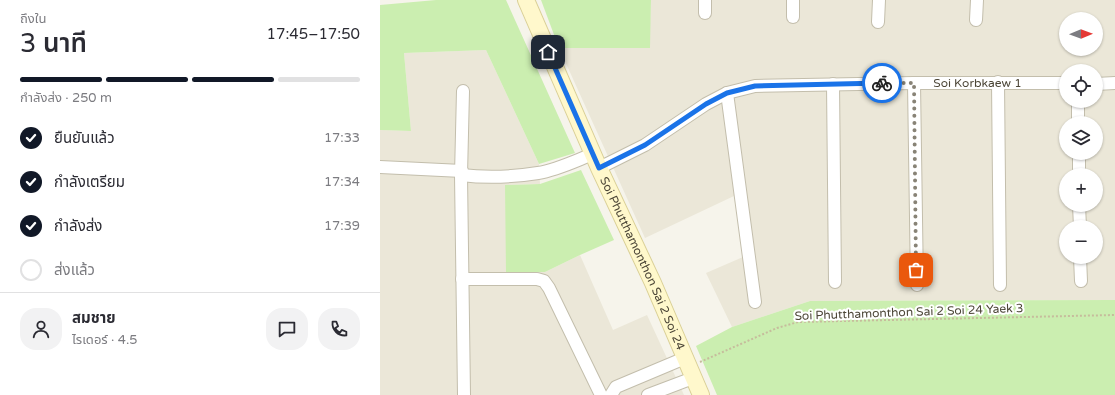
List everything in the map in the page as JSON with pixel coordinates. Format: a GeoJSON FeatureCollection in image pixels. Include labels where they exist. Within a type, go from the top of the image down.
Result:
{"type":"FeatureCollection","features":[{"type":"Feature","properties":{"kind":"street","name":"Soi Phutthamonthon Sai 2 Soi 24"},"geometry":{"type":"LineString","coordinates":[[526,0],[596,161],[653,283],[701,395]]}},
{"type":"Feature","properties":{"kind":"street"},"geometry":{"type":"LineString","coordinates":[[705,0],[705,14]]}},
{"type":"Feature","properties":{"kind":"street"},"geometry":{"type":"LineString","coordinates":[[793,0],[793,17]]}},
{"type":"Feature","properties":{"kind":"street"},"geometry":{"type":"LineString","coordinates":[[878,22],[879,0]]}},
{"type":"Feature","properties":{"kind":"street"},"geometry":{"type":"LineString","coordinates":[[976,20],[977,0]]}},
{"type":"Feature","properties":{"kind":"street","name":"Soi Korbkaew 1"},"geometry":{"type":"LineString","coordinates":[[380,168],[490,176],[539,173],[596,161],[645,145],[706,104],[727,93],[755,86],[998,82],[1059,83]]}},
{"type":"Feature","properties":{"kind":"street"},"geometry":{"type":"LineString","coordinates":[[998,82],[1000,285]]}},
{"type":"Feature","properties":{"kind":"street"},"geometry":{"type":"LineString","coordinates":[[914,83],[916,285]]}},
{"type":"Feature","properties":{"kind":"street"},"geometry":{"type":"LineString","coordinates":[[1103,84],[1115,83]]}},
{"type":"Feature","properties":{"kind":"street"},"geometry":{"type":"LineString","coordinates":[[833,84],[835,282]]}},
{"type":"Feature","properties":{"kind":"street"},"geometry":{"type":"LineString","coordinates":[[463,91],[461,173],[464,395]]}},
{"type":"Feature","properties":{"kind":"street"},"geometry":{"type":"LineString","coordinates":[[727,93],[755,302]]}},
{"type":"Feature","properties":{"kind":"street"},"geometry":{"type":"LineString","coordinates":[[1080,264],[1081,281]]}},
{"type":"Feature","properties":{"kind":"street"},"geometry":{"type":"LineString","coordinates":[[462,279],[537,279],[544,281],[549,288],[601,395]]}},
{"type":"Feature","properties":{"kind":"street"},"geometry":{"type":"LineString","coordinates":[[611,395],[616,387],[689,368]]}},
{"type":"Feature","properties":{"kind":"street"},"geometry":{"type":"LineString","coordinates":[[648,395],[689,368]]}},
{"type":"Feature","properties":{"kind":"path","name":"Soi Phutthamonthon Sai 2 Soi 24 Yaek 3"},"geometry":{"type":"LineString","coordinates":[[689,368],[777,328],[798,322],[1115,315]]}},
{"type":"Feature","properties":{"kind":"shaded area"},"geometry":{"type":"Polygon","coordinates":[[[651,0],[1115,0],[1115,300],[810,301],[732,327],[706,273],[743,257],[734,196],[645,238],[559,48],[649,48],[651,0]]]}},
{"type":"Feature","properties":{"kind":"shaded area"},"geometry":{"type":"Polygon","coordinates":[[[486,50],[539,164],[540,184],[505,185],[545,272],[580,255],[613,330],[647,315],[684,395],[380,395],[380,130],[411,131],[404,53],[486,50]]]}},
{"type":"Feature","properties":{"kind":"green space"},"geometry":{"type":"Polygon","coordinates":[[[436,0],[506,0],[575,153],[539,164],[486,50],[404,53],[411,131],[380,130],[380,5],[436,0]]]}},
{"type":"Feature","properties":{"kind":"green space"},"geometry":{"type":"Polygon","coordinates":[[[541,0],[651,0],[650,48],[559,48],[541,0]]]}},
{"type":"Feature","properties":{"kind":"green space"},"geometry":{"type":"Polygon","coordinates":[[[581,170],[614,240],[545,272],[506,272],[505,185],[540,184],[581,170]]]}},
{"type":"Feature","properties":{"kind":"green space"},"geometry":{"type":"Polygon","coordinates":[[[1115,300],[1115,395],[717,395],[696,346],[732,327],[810,301],[1115,300]]]}},
{"type":"Feature","properties":{"kind":"way so far"},"geometry":{"type":"LineString","coordinates":[[882,83],[914,83],[916,270]]}},
{"type":"Feature","properties":{"kind":"route"},"geometry":{"type":"LineString","coordinates":[[548,52],[599,168],[645,145],[706,104],[727,93],[755,86],[882,83]]}}]}
